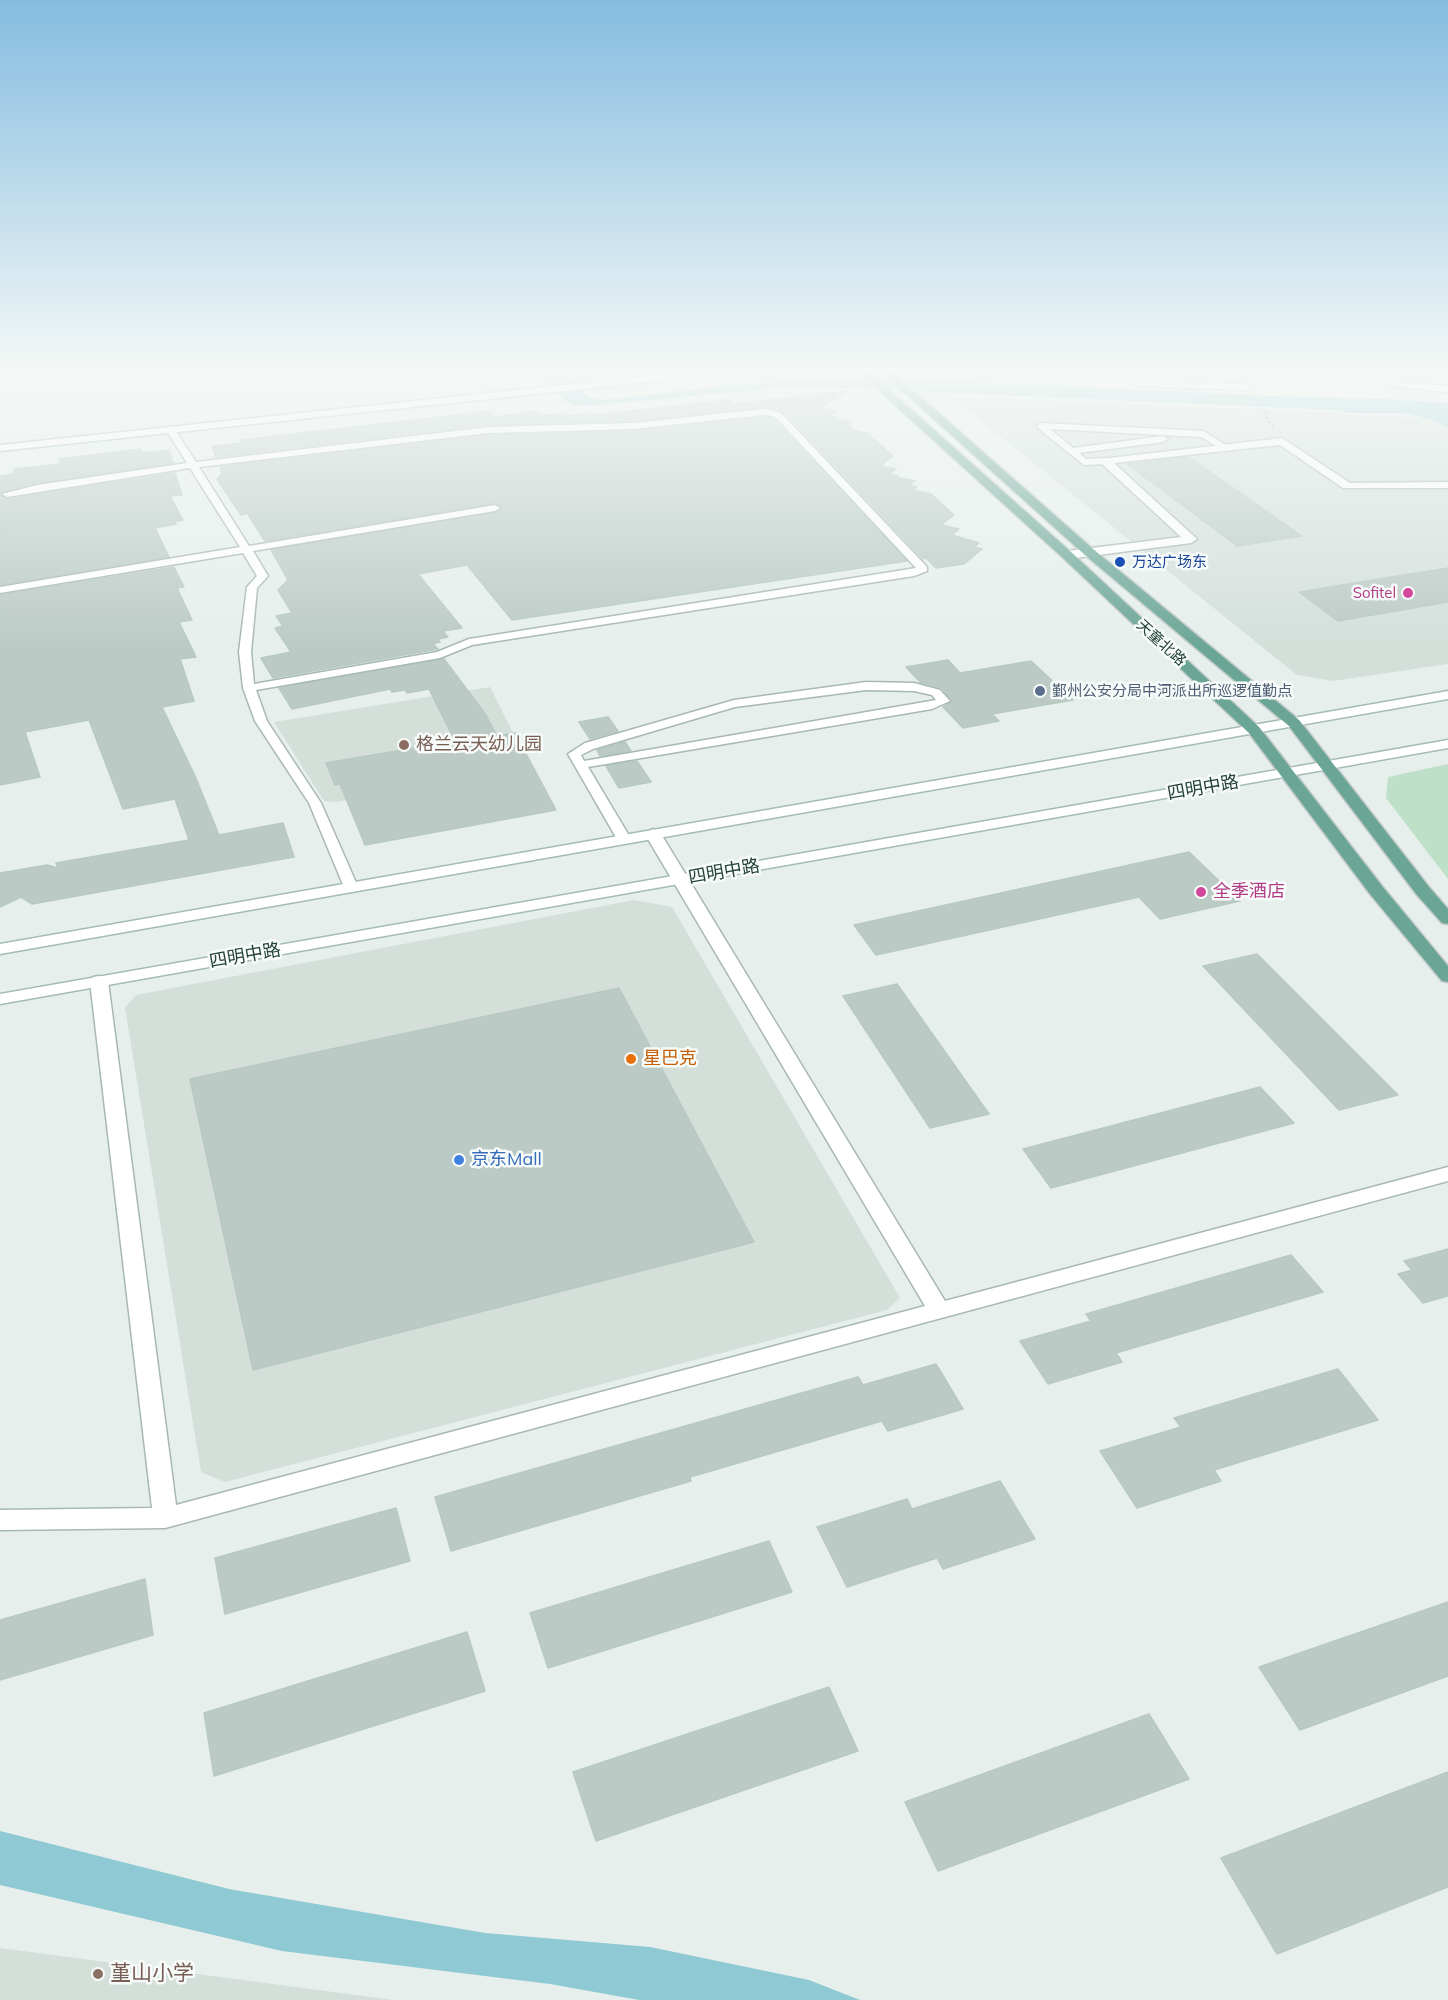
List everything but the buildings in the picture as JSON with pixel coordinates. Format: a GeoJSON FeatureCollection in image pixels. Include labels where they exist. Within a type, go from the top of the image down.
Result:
{"type":"FeatureCollection","features":[{"type":"Feature","properties":{"kind":"main road","name":"天童北路"},"geometry":{"type":"LineString","coordinates":[[966,463],[1254,730],[1448,977]]}},
{"type":"Feature","properties":{"kind":"main road"},"geometry":{"type":"LineString","coordinates":[[989,463],[1089,552],[1294,723],[1423,891],[1448,919]]}},
{"type":"Feature","properties":{"kind":"main road"},"geometry":{"type":"LineString","coordinates":[[1067,555],[1191,539],[1106,463]]}},
{"type":"Feature","properties":{"kind":"main road"},"geometry":{"type":"LineString","coordinates":[[1314,463],[1347,486],[1448,485]]}},
{"type":"Feature","properties":{"kind":"main road"},"geometry":{"type":"LineString","coordinates":[[0,949],[1448,695]]}},
{"type":"Feature","properties":{"kind":"main road","name":"四明中路"},"geometry":{"type":"LineString","coordinates":[[0,999],[1448,744]]}},
{"type":"Feature","properties":{"kind":"main road"},"geometry":{"type":"LineString","coordinates":[[653,834],[939,1310]]}},
{"type":"Feature","properties":{"kind":"main road"},"geometry":{"type":"LineString","coordinates":[[99,981],[165,1518]]}},
{"type":"Feature","properties":{"kind":"main road"},"geometry":{"type":"LineString","coordinates":[[0,1520],[165,1518],[1448,1174]]}},
{"type":"Feature","properties":{"kind":"lane"},"geometry":{"type":"LineString","coordinates":[[7,494],[208,463]]}},
{"type":"Feature","properties":{"kind":"lane"},"geometry":{"type":"LineString","coordinates":[[249,688],[440,655],[469,642],[914,573],[923,569],[824,463]]}},
{"type":"Feature","properties":{"kind":"lane"},"geometry":{"type":"LineString","coordinates":[[194,465],[263,576],[252,587],[245,652],[249,688],[261,721],[315,803],[351,887]]}},
{"type":"Feature","properties":{"kind":"lane"},"geometry":{"type":"LineString","coordinates":[[0,590],[495,508]]}},
{"type":"Feature","properties":{"kind":"lane"},"geometry":{"type":"LineString","coordinates":[[580,765],[944,700],[936,692],[914,687],[866,686],[734,704],[702,711],[589,746],[574,754],[580,765],[624,839]]}},
{"type":"Feature","properties":{"kind":"shaded area"},"geometry":{"type":"Polygon","coordinates":[[[1034,463],[1448,463],[1448,664],[1333,681],[1297,675],[1034,463]]]}},
{"type":"Feature","properties":{"kind":"shaded area","name":"格兰云天幼儿园"},"geometry":{"type":"Polygon","coordinates":[[[490,687],[531,769],[337,802],[324,801],[274,722],[490,687]]]}},
{"type":"Feature","properties":{"kind":"shaded area"},"geometry":{"type":"Polygon","coordinates":[[[634,900],[672,907],[900,1298],[887,1310],[225,1482],[201,1472],[125,1008],[136,995],[634,900]]]}},
{"type":"Feature","properties":{"kind":"shaded area","name":"堇山小学"},"geometry":{"type":"Polygon","coordinates":[[[0,1948],[394,2000],[0,2000],[0,1948]]]}},
{"type":"Feature","properties":{"kind":"green space"},"geometry":{"type":"Polygon","coordinates":[[[1448,764],[1448,879],[1386,798],[1388,777],[1448,764]]]}},
{"type":"Feature","properties":{"kind":"water"},"geometry":{"type":"Polygon","coordinates":[[[0,1831],[229,1889],[485,1933],[650,1947],[809,1980],[860,2000],[639,2000],[550,1984],[282,1951],[0,1885],[0,1831]]]}},
{"type":"Feature","properties":{"kind":"place","name":"万达广场东"},"geometry":{"type":"Point","coordinates":[1120,562]}},
{"type":"Feature","properties":{"kind":"place","name":"Sofitel"},"geometry":{"type":"Point","coordinates":[1408,593]}},
{"type":"Feature","properties":{"kind":"place","name":"鄞州公安分局中河派出所巡逻值勤点"},"geometry":{"type":"Point","coordinates":[1040,691]}},
{"type":"Feature","properties":{"kind":"place","name":"格兰云天幼儿园"},"geometry":{"type":"Point","coordinates":[404,745]}},
{"type":"Feature","properties":{"kind":"place","name":"全季酒店"},"geometry":{"type":"Point","coordinates":[1201,892]}},
{"type":"Feature","properties":{"kind":"place","name":"星巴克"},"geometry":{"type":"Point","coordinates":[631,1059]}},
{"type":"Feature","properties":{"kind":"place","name":"京东Mall"},"geometry":{"type":"Point","coordinates":[459,1160]}},
{"type":"Feature","properties":{"kind":"place","name":"堇山小学"},"geometry":{"type":"Point","coordinates":[98,1974]}}]}
